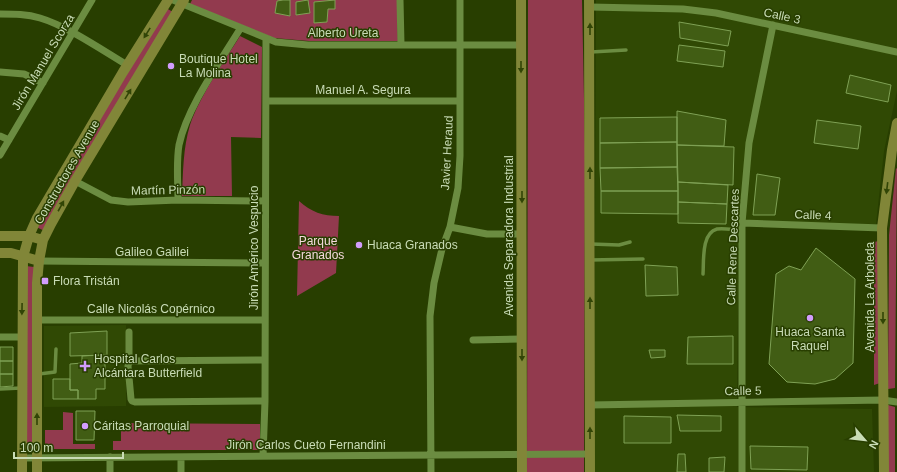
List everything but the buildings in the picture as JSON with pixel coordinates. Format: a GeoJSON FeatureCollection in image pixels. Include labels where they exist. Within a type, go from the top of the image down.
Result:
{"type":"FeatureCollection","features":[{"type":"Feature","properties":{"kind":"street","name":"Jirón Manuel Scorza"},"geometry":{"type":"LineString","coordinates":[[0,155],[92,0]]}},
{"type":"Feature","properties":{"kind":"street","name":"Constructores Avenue"},"geometry":{"type":"LineString","coordinates":[[22,472],[23,257],[29,236],[37,218],[127,65],[168,0]]}},
{"type":"Feature","properties":{"kind":"street"},"geometry":{"type":"LineString","coordinates":[[400,0],[401,44]]}},
{"type":"Feature","properties":{"kind":"street","name":"Javier Heraud"},"geometry":{"type":"LineString","coordinates":[[431,472],[430,316],[434,283],[442,249],[450,227],[458,188],[460,156],[460,0]]}},
{"type":"Feature","properties":{"kind":"street","name":"Avenida Separadora Industrial"},"geometry":{"type":"LineString","coordinates":[[521,0],[522,472]]}},
{"type":"Feature","properties":{"kind":"street","name":"Constructores Avenue"},"geometry":{"type":"LineString","coordinates":[[37,472],[37,320],[39,261],[43,240],[75,181],[179,2]]}},
{"type":"Feature","properties":{"kind":"street","name":"Alberto Ureta"},"geometry":{"type":"LineString","coordinates":[[179,2],[240,29],[276,42],[308,45],[521,45]]}},
{"type":"Feature","properties":{"kind":"street"},"geometry":{"type":"LineString","coordinates":[[590,4],[590,472]]}},
{"type":"Feature","properties":{"kind":"street","name":"Calle 3"},"geometry":{"type":"LineString","coordinates":[[590,4],[683,9],[716,13],[897,52]]}},
{"type":"Feature","properties":{"kind":"street"},"geometry":{"type":"LineString","coordinates":[[0,14],[23,14],[42,18],[73,33],[127,65]]}},
{"type":"Feature","properties":{"kind":"street","name":"Calle Rene Descartes"},"geometry":{"type":"LineString","coordinates":[[742,472],[742,227],[749,143],[773,25]]}},
{"type":"Feature","properties":{"kind":"street"},"geometry":{"type":"LineString","coordinates":[[178,200],[179,145],[185,127],[199,97],[240,29]]}},
{"type":"Feature","properties":{"kind":"street","name":"Jirón Américo Vespucio"},"geometry":{"type":"LineString","coordinates":[[263,456],[265,401],[264,264],[266,39]]}},
{"type":"Feature","properties":{"kind":"street"},"geometry":{"type":"LineString","coordinates":[[0,72],[24,74],[43,83]]}},
{"type":"Feature","properties":{"kind":"street","name":"Manuel A. Segura"},"geometry":{"type":"LineString","coordinates":[[266,101],[460,101]]}},
{"type":"Feature","properties":{"kind":"street","name":"Avenida La Arboleda"},"geometry":{"type":"LineString","coordinates":[[884,472],[882,228],[894,161],[897,123]]}},
{"type":"Feature","properties":{"kind":"street"},"geometry":{"type":"LineString","coordinates":[[0,136],[9,140]]}},
{"type":"Feature","properties":{"kind":"street","name":"Martín Pinzón"},"geometry":{"type":"LineString","coordinates":[[75,181],[111,200],[128,202],[178,200],[265,201]]}},
{"type":"Feature","properties":{"kind":"street"},"geometry":{"type":"LineString","coordinates":[[450,227],[487,234],[522,234]]}},
{"type":"Feature","properties":{"kind":"street","name":"Calle 4"},"geometry":{"type":"LineString","coordinates":[[742,227],[882,228]]}},
{"type":"Feature","properties":{"kind":"street"},"geometry":{"type":"LineString","coordinates":[[0,236],[29,236],[43,240]]}},
{"type":"Feature","properties":{"kind":"street"},"geometry":{"type":"LineString","coordinates":[[0,253],[11,253],[39,261]]}},
{"type":"Feature","properties":{"kind":"street","name":"Galileo Galilei"},"geometry":{"type":"LineString","coordinates":[[39,261],[264,264]]}},
{"type":"Feature","properties":{"kind":"street","name":"Calle Nicolás Copérnico"},"geometry":{"type":"LineString","coordinates":[[37,320],[265,320]]}},
{"type":"Feature","properties":{"kind":"street"},"geometry":{"type":"LineString","coordinates":[[129,332],[129,361],[132,401],[265,401]]}},
{"type":"Feature","properties":{"kind":"street"},"geometry":{"type":"LineString","coordinates":[[0,337],[22,337]]}},
{"type":"Feature","properties":{"kind":"street"},"geometry":{"type":"LineString","coordinates":[[473,340],[522,339]]}},
{"type":"Feature","properties":{"kind":"street"},"geometry":{"type":"LineString","coordinates":[[129,361],[265,360]]}},
{"type":"Feature","properties":{"kind":"street","name":"Calle 5"},"geometry":{"type":"LineString","coordinates":[[590,405],[883,400],[897,402]]}},
{"type":"Feature","properties":{"kind":"street","name":"Jirón Carlos Cueto Fernandini"},"geometry":{"type":"LineString","coordinates":[[22,458],[590,454]]}},
{"type":"Feature","properties":{"kind":"street"},"geometry":{"type":"LineString","coordinates":[[110,457],[110,472]]}},
{"type":"Feature","properties":{"kind":"street"},"geometry":{"type":"LineString","coordinates":[[181,457],[181,472]]}},
{"type":"Feature","properties":{"kind":"lane"},"geometry":{"type":"LineString","coordinates":[[590,52],[626,50]]}},
{"type":"Feature","properties":{"kind":"lane"},"geometry":{"type":"LineString","coordinates":[[704,274],[704,251],[706,242],[712,231],[742,227]]}},
{"type":"Feature","properties":{"kind":"lane"},"geometry":{"type":"LineString","coordinates":[[590,244],[619,245],[630,242]]}},
{"type":"Feature","properties":{"kind":"lane"},"geometry":{"type":"LineString","coordinates":[[590,260],[643,259]]}},
{"type":"Feature","properties":{"kind":"lane"},"geometry":{"type":"LineString","coordinates":[[37,374],[55,372],[56,349]]}},
{"type":"Feature","properties":{"kind":"lane"},"geometry":{"type":"LineString","coordinates":[[0,388],[22,388]]}},
{"type":"Feature","properties":{"kind":"shaded area"},"geometry":{"type":"Polygon","coordinates":[[[596,0],[897,0],[897,91],[884,151],[876,224],[739,223],[737,407],[872,409],[874,472],[594,472],[596,0]]]}},
{"type":"Feature","properties":{"kind":"shaded area","name":"Hospital Carlos Alcántara Butterfield"},"geometry":{"type":"Polygon","coordinates":[[[126,325],[126,406],[44,407],[44,326],[126,325]]]}},
{"type":"Feature","properties":{"kind":"green space"},"geometry":{"type":"Polygon","coordinates":[[[192,0],[397,0],[398,41],[309,41],[274,38],[190,4],[192,0]]]}},
{"type":"Feature","properties":{"kind":"green space"},"geometry":{"type":"Polygon","coordinates":[[[528,0],[582,0],[585,148],[584,472],[527,472],[528,0]]]}},
{"type":"Feature","properties":{"kind":"green space"},"geometry":{"type":"Polygon","coordinates":[[[166,8],[173,12],[45,231],[36,227],[166,8]]]}},
{"type":"Feature","properties":{"kind":"green space"},"geometry":{"type":"Polygon","coordinates":[[[240,36],[262,47],[261,138],[231,137],[232,196],[182,196],[185,151],[190,125],[206,91],[240,36]]]}},
{"type":"Feature","properties":{"kind":"green space"},"geometry":{"type":"Polygon","coordinates":[[[896,168],[895,388],[888,389],[889,235],[896,168]]]}},
{"type":"Feature","properties":{"kind":"green space","name":"Parque Granados"},"geometry":{"type":"Polygon","coordinates":[[[299,201],[318,213],[339,216],[336,273],[297,296],[299,201]]]}},
{"type":"Feature","properties":{"kind":"green space"},"geometry":{"type":"Polygon","coordinates":[[[879,241],[880,383],[874,385],[874,242],[879,241]]]}},
{"type":"Feature","properties":{"kind":"green space"},"geometry":{"type":"Polygon","coordinates":[[[26,266],[34,267],[33,447],[30,449],[26,447],[26,266]]]}},
{"type":"Feature","properties":{"kind":"green space"},"geometry":{"type":"Polygon","coordinates":[[[888,405],[895,407],[895,472],[888,472],[888,405]]]}},
{"type":"Feature","properties":{"kind":"green space"},"geometry":{"type":"Polygon","coordinates":[[[63,412],[73,413],[73,444],[95,444],[95,449],[45,449],[45,430],[63,430],[63,412]]]}},
{"type":"Feature","properties":{"kind":"green space"},"geometry":{"type":"Polygon","coordinates":[[[121,423],[260,424],[260,450],[113,450],[113,441],[121,441],[121,423]]]}},
{"type":"Feature","properties":{"kind":"place","name":"Boutique Hotel La Molina"},"geometry":{"type":"Point","coordinates":[171,66]}},
{"type":"Feature","properties":{"kind":"place","name":"Huaca Granados"},"geometry":{"type":"Point","coordinates":[359,245]}},
{"type":"Feature","properties":{"kind":"place","name":"Flora Tristán"},"geometry":{"type":"Point","coordinates":[45,281]}},
{"type":"Feature","properties":{"kind":"place","name":"Huaca Santa Raquel"},"geometry":{"type":"Point","coordinates":[810,318]}},
{"type":"Feature","properties":{"kind":"place","name":"Hospital Carlos Alcántara Butterfield"},"geometry":{"type":"Point","coordinates":[85,366]}},
{"type":"Feature","properties":{"kind":"place","name":"Cáritas Parroquial"},"geometry":{"type":"Point","coordinates":[85,426]}}]}
